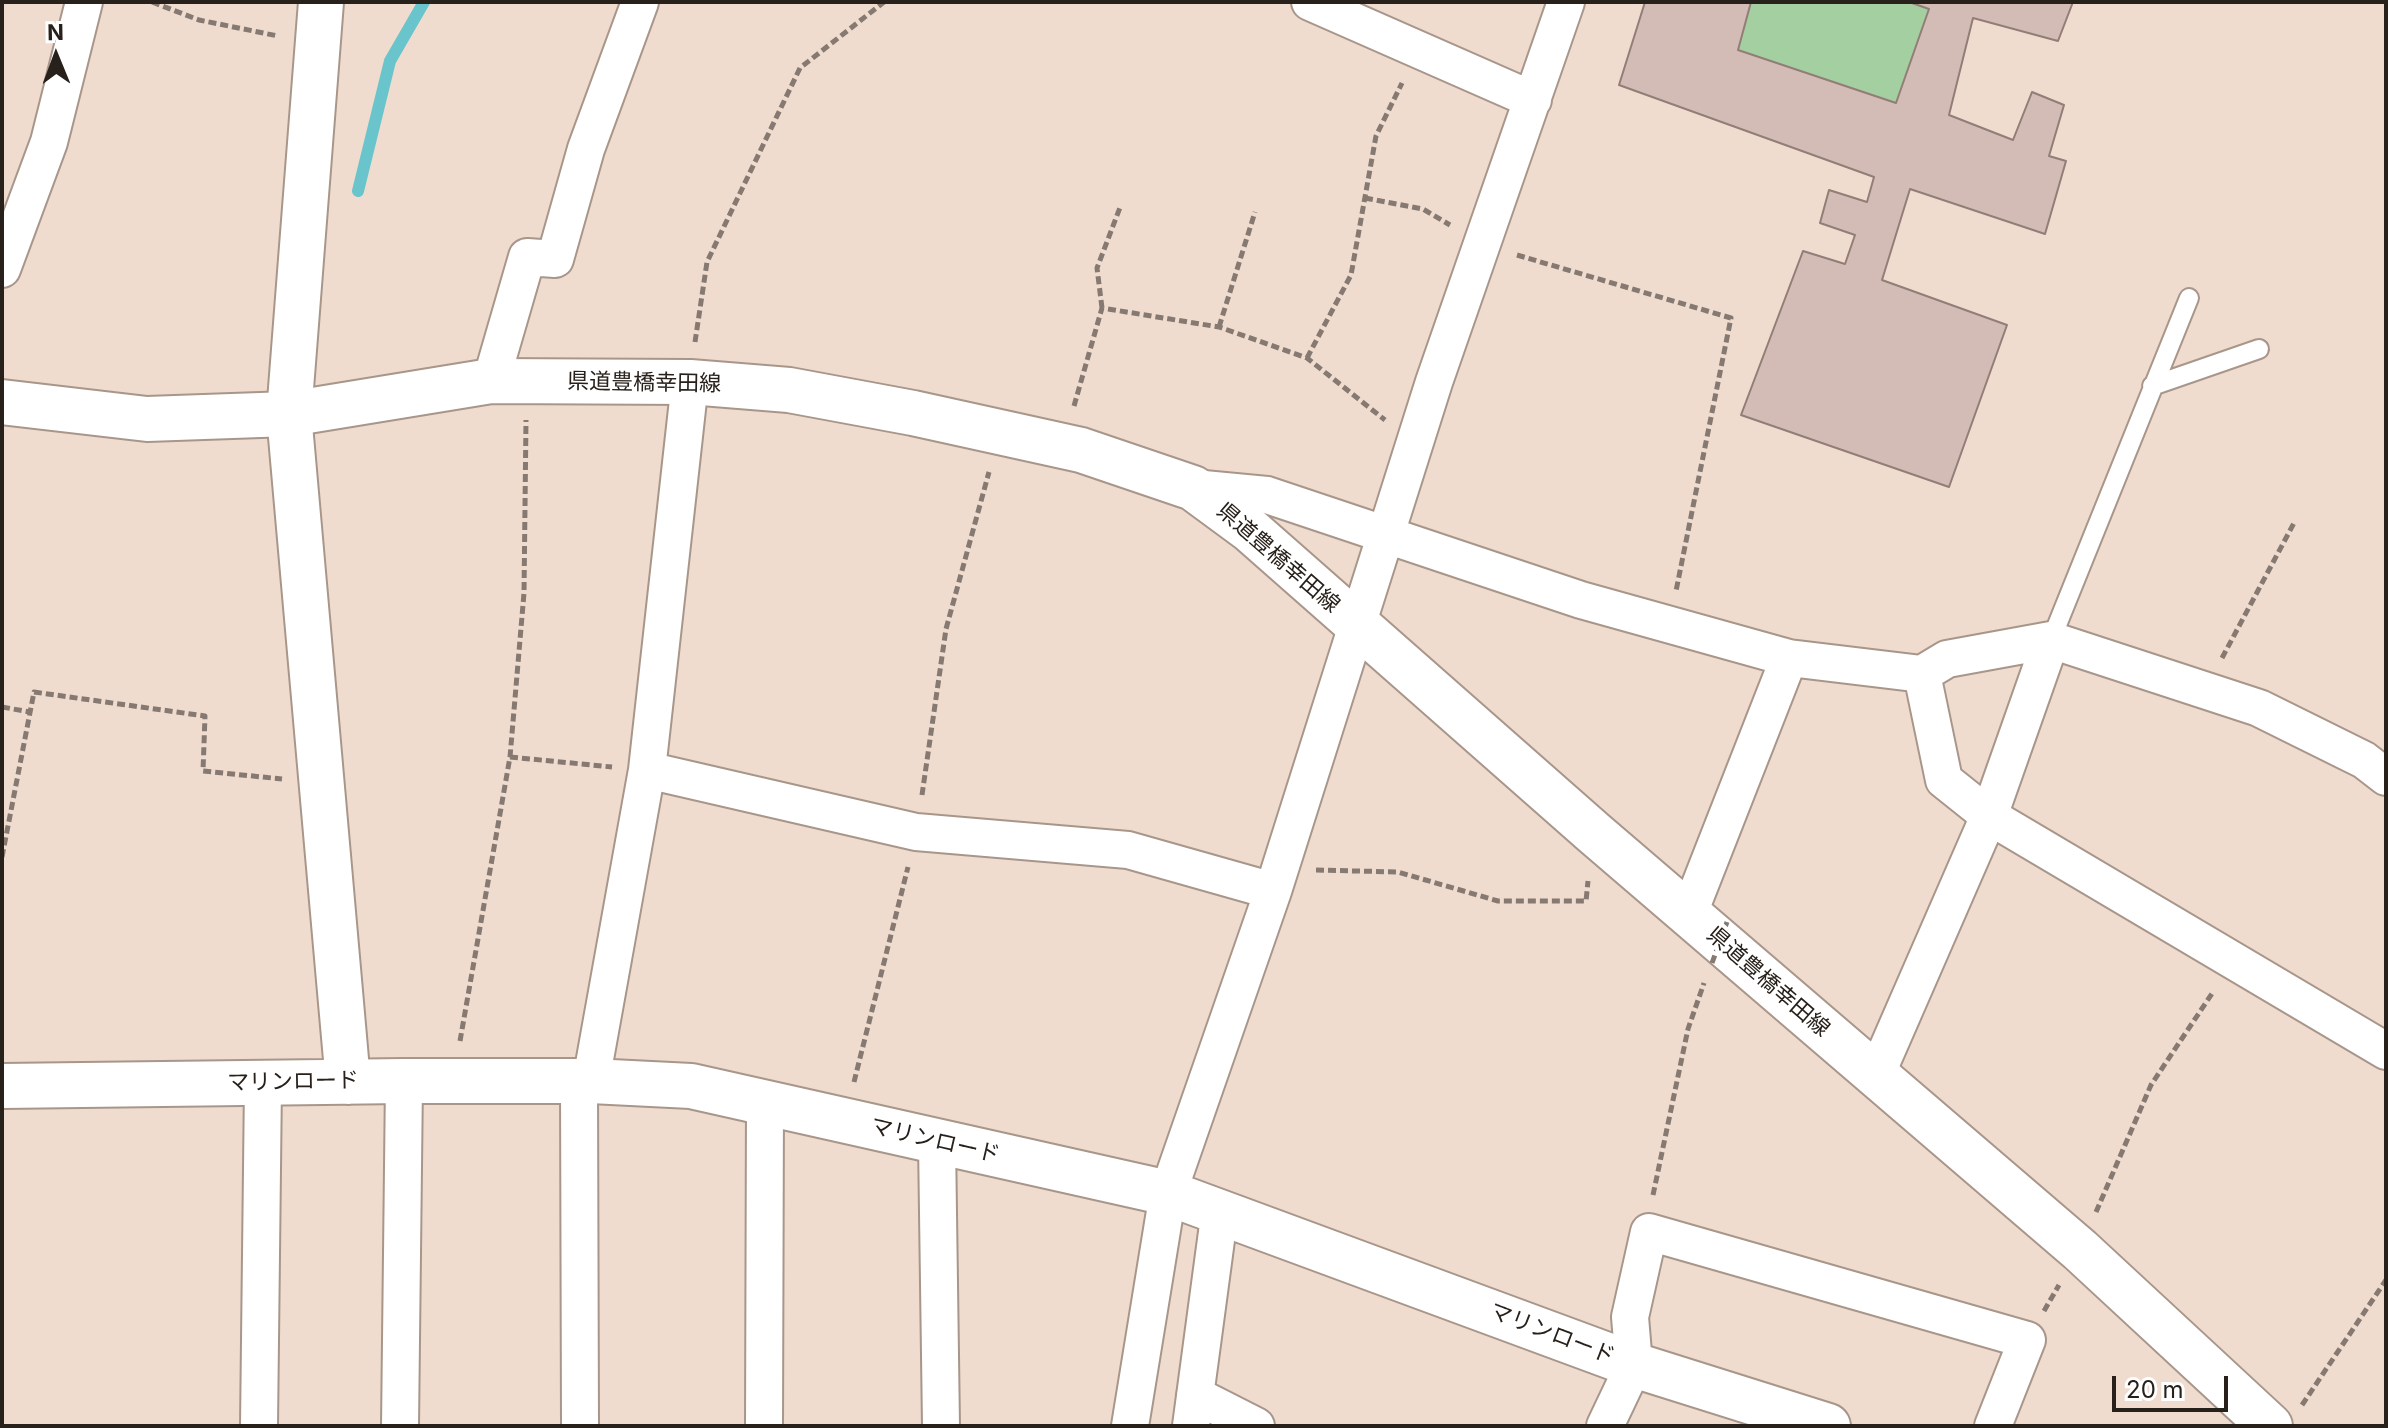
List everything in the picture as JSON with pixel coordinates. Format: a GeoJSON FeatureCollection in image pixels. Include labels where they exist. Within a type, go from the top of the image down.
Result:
{"type":"FeatureCollection","features":[{"type":"Feature","properties":{"kind":"street"},"geometry":{"type":"LineString","coordinates":[[2,269],[49,142],[84,2]]}},
{"type":"Feature","properties":{"kind":"street"},"geometry":{"type":"LineString","coordinates":[[509,381],[527,257],[555,259],[586,149],[640,2]]}},
{"type":"Feature","properties":{"kind":"street"},"geometry":{"type":"LineString","coordinates":[[1310,2],[1533,100]]}},
{"type":"Feature","properties":{"kind":"street"},"geometry":{"type":"LineString","coordinates":[[1130,1426],[1168,1193],[1276,880],[1415,443],[1566,2]]}},
{"type":"Feature","properties":{"kind":"street"},"geometry":{"type":"LineString","coordinates":[[319,23],[289,414],[348,1082]]}},
{"type":"Feature","properties":{"kind":"street","name":"県道豊橋幸田線"},"geometry":{"type":"LineString","coordinates":[[2,402],[147,419],[289,414],[509,381],[690,382],[789,390],[1062,446],[1193,488],[1250,530],[1594,833],[1708,918],[1876,1075],[2283,1419]]}},
{"type":"Feature","properties":{"kind":"street"},"geometry":{"type":"LineString","coordinates":[[580,1426],[585,1082],[647,770],[690,382]]}},
{"type":"Feature","properties":{"kind":"street"},"geometry":{"type":"LineString","coordinates":[[1193,488],[1267,495],[1581,600],[1789,658],[1922,674],[1947,659],[2051,640],[2259,708],[2379,760]]}},
{"type":"Feature","properties":{"kind":"street"},"geometry":{"type":"LineString","coordinates":[[1876,1075],[1989,816],[2051,640]]}},
{"type":"Feature","properties":{"kind":"street"},"geometry":{"type":"LineString","coordinates":[[1708,918],[1789,658]]}},
{"type":"Feature","properties":{"kind":"street"},"geometry":{"type":"LineString","coordinates":[[1922,674],[1944,780],[1989,816],[2386,1051]]}},
{"type":"Feature","properties":{"kind":"street"},"geometry":{"type":"LineString","coordinates":[[647,770],[916,832],[1128,850],[1276,880]]}},
{"type":"Feature","properties":{"kind":"street"},"geometry":{"type":"LineString","coordinates":[[400,1426],[404,1081]]}},
{"type":"Feature","properties":{"kind":"street","name":"マリンロード"},"geometry":{"type":"LineString","coordinates":[[2,1086],[404,1081],[691,1086],[1168,1193],[1634,1365],[1828,1426]]}},
{"type":"Feature","properties":{"kind":"street"},"geometry":{"type":"LineString","coordinates":[[259,1426],[263,1083]]}},
{"type":"Feature","properties":{"kind":"street"},"geometry":{"type":"LineString","coordinates":[[764,1426],[765,1103]]}},
{"type":"Feature","properties":{"kind":"street"},"geometry":{"type":"LineString","coordinates":[[937,1141],[941,1426]]}},
{"type":"Feature","properties":{"kind":"street"},"geometry":{"type":"LineString","coordinates":[[1220,1210],[1193,1411],[1256,1426]]}},
{"type":"Feature","properties":{"kind":"street"},"geometry":{"type":"LineString","coordinates":[[1605,1426],[1634,1365],[1630,1317],[1649,1232],[2027,1340],[1993,1426]]}},
{"type":"Feature","properties":{"kind":"lane"},"geometry":{"type":"LineString","coordinates":[[2051,640],[2189,298]]}},
{"type":"Feature","properties":{"kind":"lane"},"geometry":{"type":"LineString","coordinates":[[2152,386],[2259,349]]}},
{"type":"Feature","properties":{"kind":"path"},"geometry":{"type":"LineString","coordinates":[[152,2],[199,20],[319,23]]}},
{"type":"Feature","properties":{"kind":"path"},"geometry":{"type":"LineString","coordinates":[[690,382],[707,262],[800,68],[884,2]]}},
{"type":"Feature","properties":{"kind":"path"},"geometry":{"type":"LineString","coordinates":[[1307,358],[1351,275],[1376,136],[1420,48]]}},
{"type":"Feature","properties":{"kind":"path"},"geometry":{"type":"LineString","coordinates":[[1365,198],[1423,209],[1482,245],[1731,318],[1669,625]]}},
{"type":"Feature","properties":{"kind":"path"},"geometry":{"type":"LineString","coordinates":[[1062,446],[1102,308],[1097,268],[1121,205]]}},
{"type":"Feature","properties":{"kind":"path"},"geometry":{"type":"LineString","coordinates":[[1219,327],[1255,212]]}},
{"type":"Feature","properties":{"kind":"path"},"geometry":{"type":"LineString","coordinates":[[1102,308],[1219,327],[1307,358],[1415,443]]}},
{"type":"Feature","properties":{"kind":"path"},"geometry":{"type":"LineString","coordinates":[[453,1081],[510,757],[524,593],[509,381]]}},
{"type":"Feature","properties":{"kind":"path"},"geometry":{"type":"LineString","coordinates":[[844,1120],[916,832],[946,629],[1000,433]]}},
{"type":"Feature","properties":{"kind":"path"},"geometry":{"type":"LineString","coordinates":[[2205,691],[2294,523]]}},
{"type":"Feature","properties":{"kind":"path"},"geometry":{"type":"LineString","coordinates":[[2,857],[34,692],[205,716],[203,771],[322,783]]}},
{"type":"Feature","properties":{"kind":"path"},"geometry":{"type":"LineString","coordinates":[[2,707],[30,712]]}},
{"type":"Feature","properties":{"kind":"path"},"geometry":{"type":"LineString","coordinates":[[510,757],[647,770]]}},
{"type":"Feature","properties":{"kind":"path"},"geometry":{"type":"LineString","coordinates":[[1276,880],[1398,872],[1498,901],[1586,901],[1594,833]]}},
{"type":"Feature","properties":{"kind":"path"},"geometry":{"type":"LineString","coordinates":[[1649,1232],[1654,1180],[1688,1029],[1708,918]]}},
{"type":"Feature","properties":{"kind":"path"},"geometry":{"type":"LineString","coordinates":[[2027,1340],[2080,1250],[2151,1085],[2233,962]]}},
{"type":"Feature","properties":{"kind":"path"},"geometry":{"type":"LineString","coordinates":[[2283,1419],[2386,1280]]}},
{"type":"Feature","properties":{"kind":"green space"},"geometry":{"type":"Polygon","coordinates":[[[1751,2],[1909,2],[1929,9],[1896,103],[1738,51],[1751,2]]]}},
{"type":"Feature","properties":{"kind":"building"},"geometry":{"type":"Polygon","coordinates":[[[1645,2],[1751,2],[1738,50],[1896,103],[1929,9],[1909,2],[2073,2],[2058,41],[1973,18],[1949,115],[2013,140],[2032,92],[2064,105],[2049,156],[2066,161],[2045,234],[1910,189],[1882,280],[2007,325],[1949,487],[1741,415],[1803,251],[1845,264],[1855,235],[1820,223],[1829,190],[1867,202],[1874,177],[1619,85],[1645,2]]]}},
{"type":"Feature","properties":{"kind":"waterway"},"geometry":{"type":"LineString","coordinates":[[358,191],[390,61],[424,2]]}}]}
